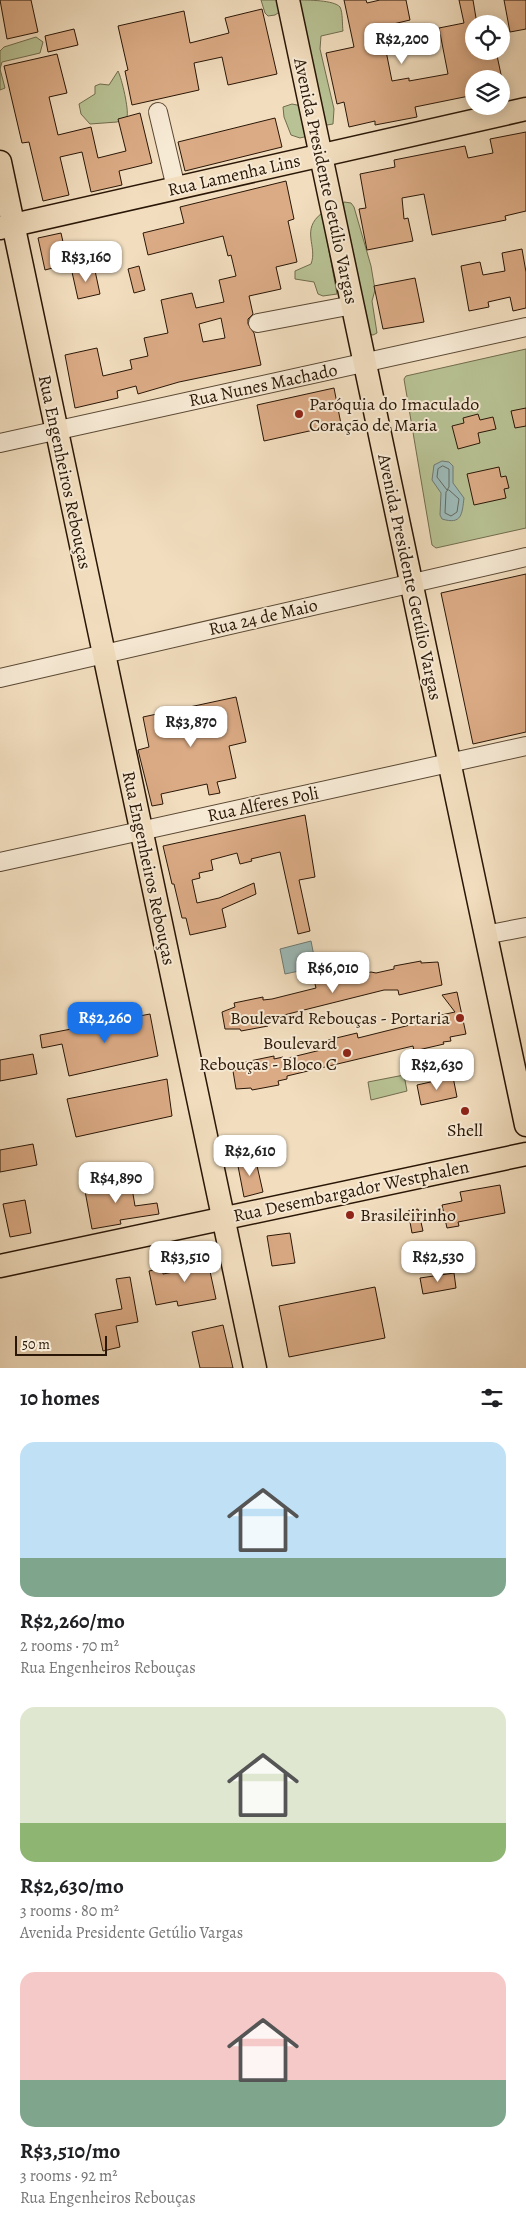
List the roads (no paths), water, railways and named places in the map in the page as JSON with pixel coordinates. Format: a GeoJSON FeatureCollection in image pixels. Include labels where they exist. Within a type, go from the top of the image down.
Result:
{"type":"FeatureCollection","features":[{"type":"Feature","properties":{"kind":"main road","name":"Avenida Presidente Getúlio Vargas"},"geometry":{"type":"LineString","coordinates":[[288,0],[526,1125]]}},
{"type":"Feature","properties":{"kind":"main road","name":"Rua Lamenha Lins"},"geometry":{"type":"LineString","coordinates":[[7,226],[526,109]]}},
{"type":"Feature","properties":{"kind":"main road","name":"Rua Engenheiros Rebouças"},"geometry":{"type":"LineString","coordinates":[[0,162],[7,226],[57,430],[255,1368]]}},
{"type":"Feature","properties":{"kind":"main road","name":"Rua Desembargador Westphalen"},"geometry":{"type":"LineString","coordinates":[[0,1266],[526,1154]]}},
{"type":"Feature","properties":{"kind":"street"},"geometry":{"type":"LineString","coordinates":[[158,112],[176,188]]}},
{"type":"Feature","properties":{"kind":"street"},"geometry":{"type":"LineString","coordinates":[[258,322],[352,305]]}},
{"type":"Feature","properties":{"kind":"street","name":"Rua Nunes Machado"},"geometry":{"type":"LineString","coordinates":[[0,443],[526,327]]}},
{"type":"Feature","properties":{"kind":"street","name":"Rua 24 de Maio"},"geometry":{"type":"LineString","coordinates":[[0,678],[526,557]]}},
{"type":"Feature","properties":{"kind":"street","name":"Rua Alferes Poli"},"geometry":{"type":"LineString","coordinates":[[0,862],[526,746]]}},
{"type":"Feature","properties":{"kind":"street"},"geometry":{"type":"LineString","coordinates":[[485,936],[526,927]]}},
{"type":"Feature","properties":{"kind":"water"},"geometry":{"type":"Polygon","coordinates":[[[442,461],[449,462],[453,466],[453,483],[464,498],[460,517],[454,520],[442,519],[440,515],[441,493],[432,480],[434,465],[442,461]]]}},
{"type":"Feature","properties":{"kind":"water"},"geometry":{"type":"Polygon","coordinates":[[[311,941],[314,956],[298,960],[299,971],[285,974],[280,949],[311,941]]]}},
{"type":"Feature","properties":{"kind":"place","name":"Paróquia do Imaculado Coração de Maria"},"geometry":{"type":"Point","coordinates":[299,414]}},
{"type":"Feature","properties":{"kind":"place","name":"Boulevard Rebouças - Portaria"},"geometry":{"type":"Point","coordinates":[460,1018]}},
{"type":"Feature","properties":{"kind":"place","name":"Boulevard Rebouças - Bloco C"},"geometry":{"type":"Point","coordinates":[347,1053]}},
{"type":"Feature","properties":{"kind":"place","name":"Shell"},"geometry":{"type":"Point","coordinates":[465,1111]}},
{"type":"Feature","properties":{"kind":"place","name":"Brasileirinho"},"geometry":{"type":"Point","coordinates":[350,1215]}}]}
